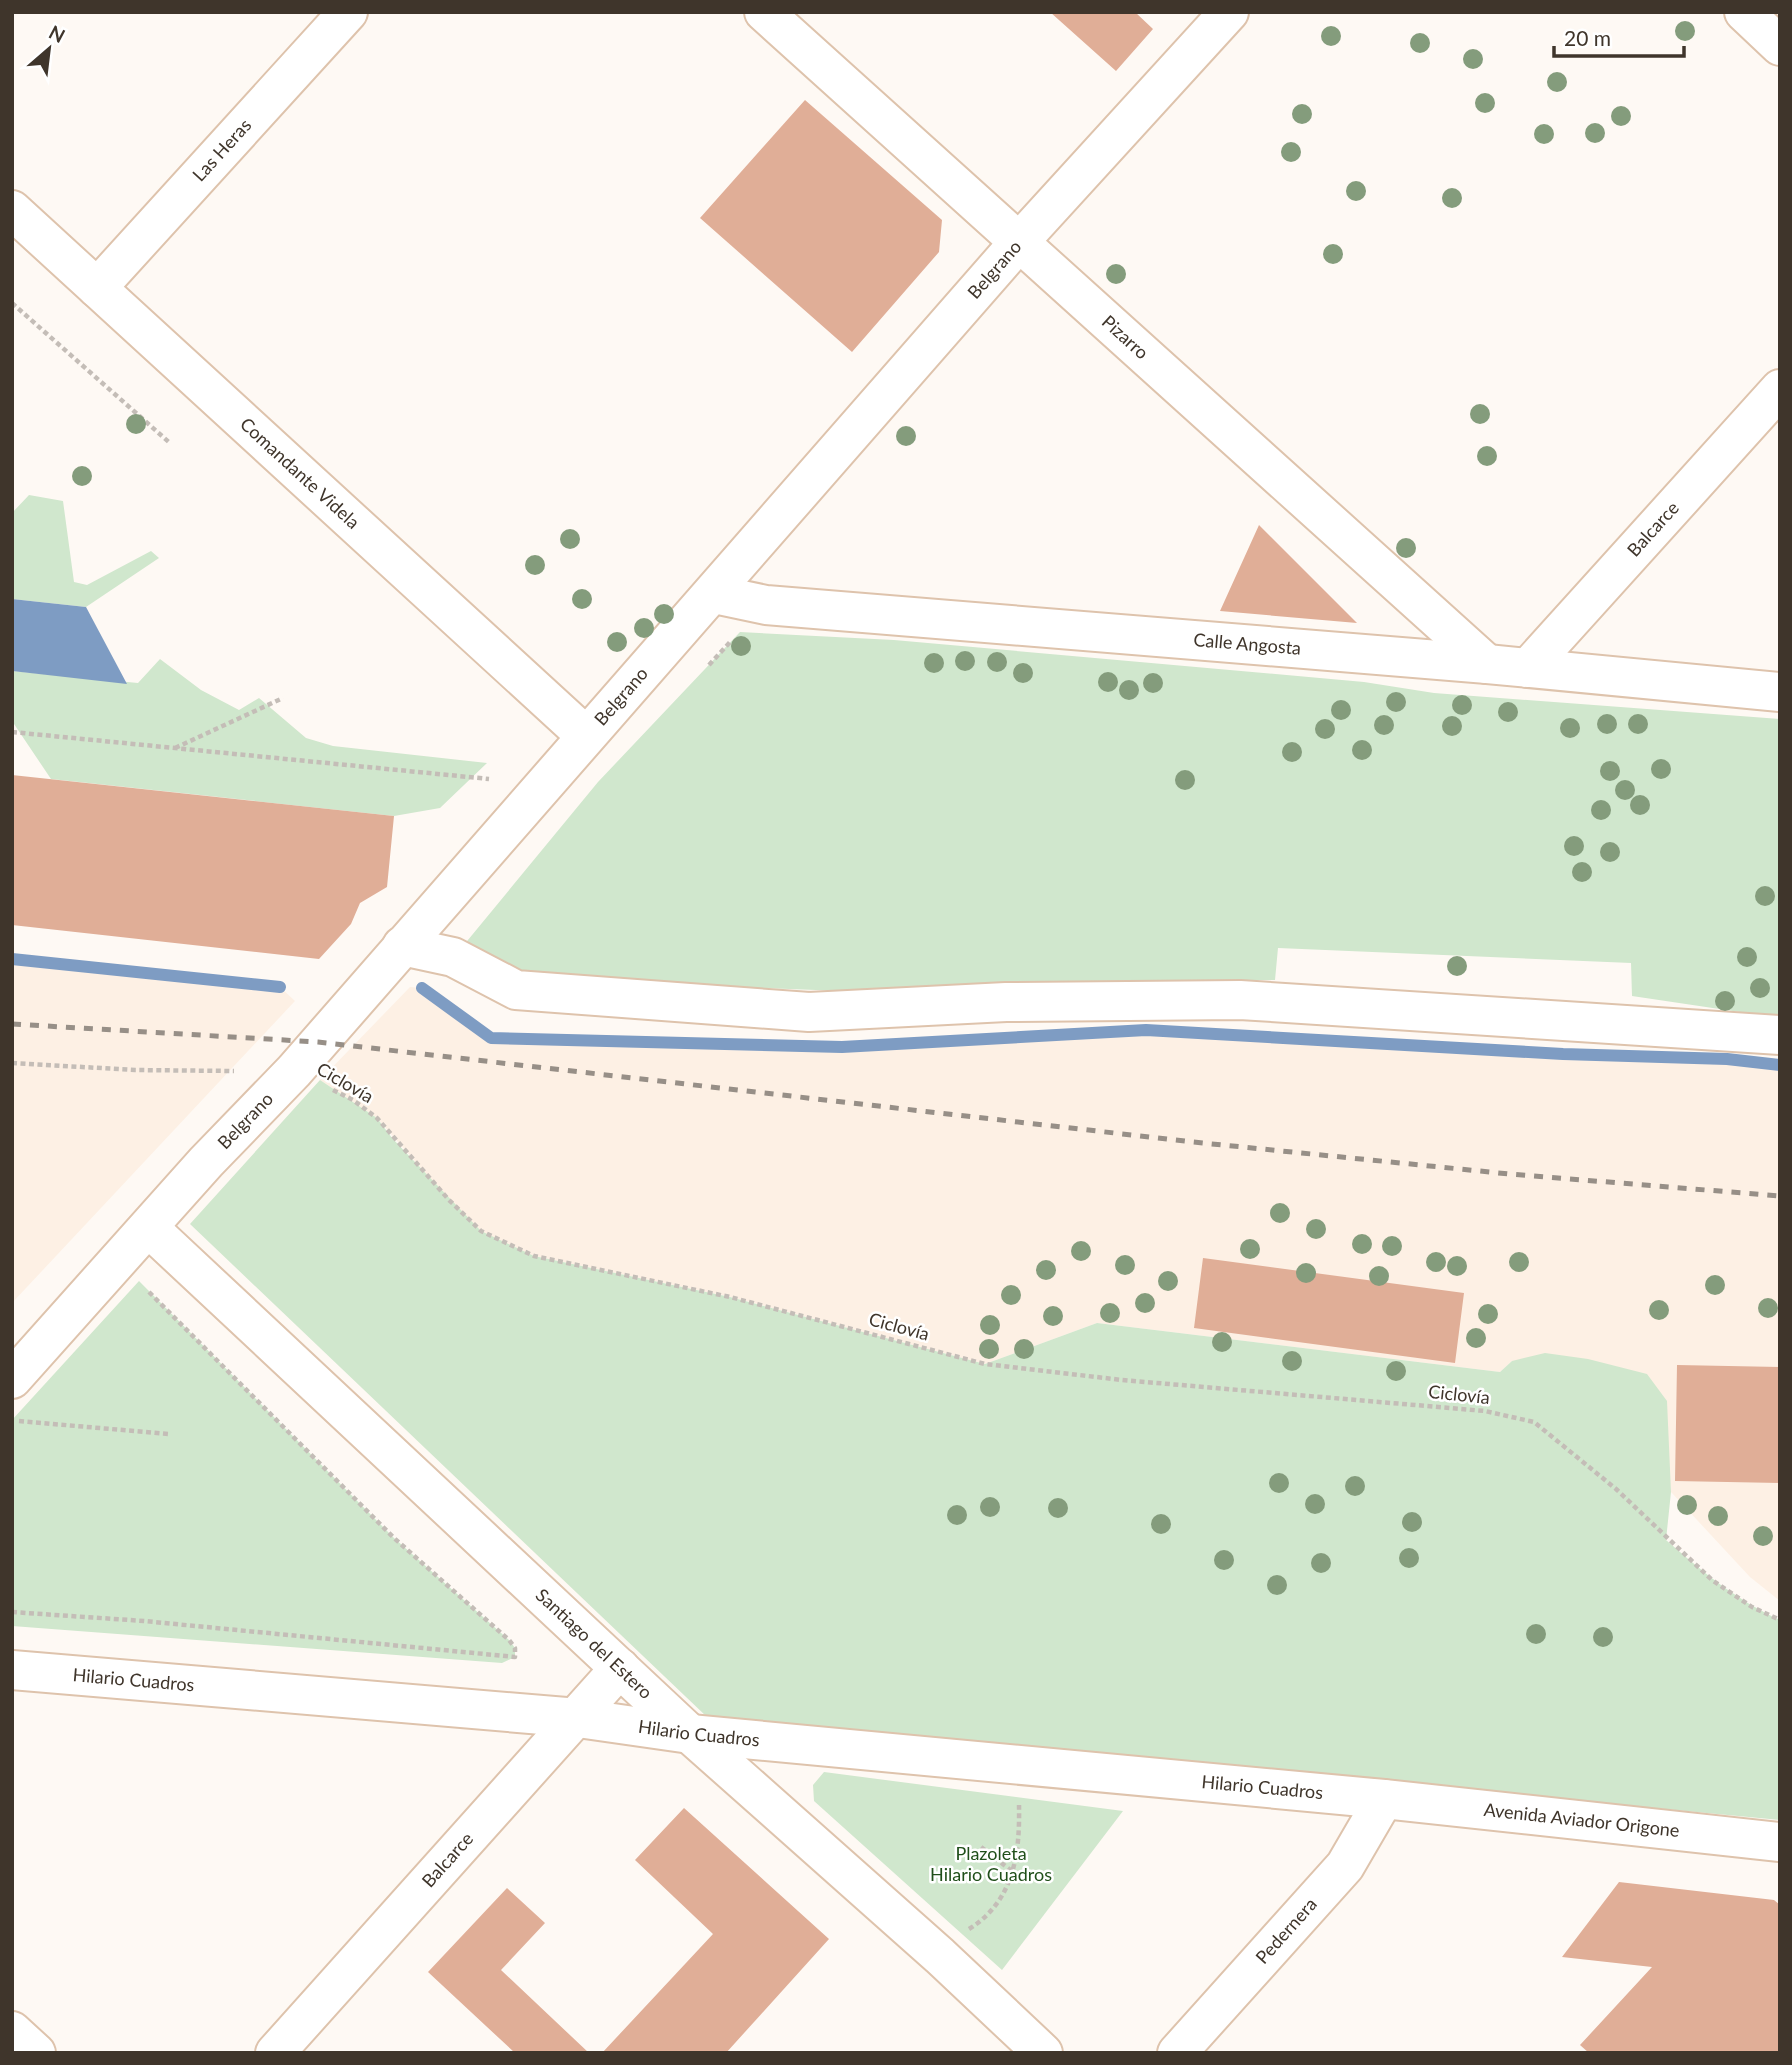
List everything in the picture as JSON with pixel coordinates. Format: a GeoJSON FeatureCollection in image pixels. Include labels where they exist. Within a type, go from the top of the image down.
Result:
{"type":"FeatureCollection","features":[{"type":"Feature","properties":{"kind":"street","name":"Las Heras"},"geometry":{"type":"LineString","coordinates":[[97,288],[348,12]]}},
{"type":"Feature","properties":{"kind":"street","name":"Pizarro"},"geometry":{"type":"LineString","coordinates":[[764,12],[1487,664]]}},
{"type":"Feature","properties":{"kind":"street","name":"Belgrano"},"geometry":{"type":"LineString","coordinates":[[17,1395],[149,1228],[206,1162],[293,1071],[1020,242],[1229,12]]}},
{"type":"Feature","properties":{"kind":"street"},"geometry":{"type":"LineString","coordinates":[[1744,12],[1780,46]]}},
{"type":"Feature","properties":{"kind":"street","name":"Comandante Videla"},"geometry":{"type":"LineString","coordinates":[[12,209],[586,736]]}},
{"type":"Feature","properties":{"kind":"street","name":"Balcarce"},"geometry":{"type":"LineString","coordinates":[[1528,668],[1780,389]]}},
{"type":"Feature","properties":{"kind":"street","name":"Calle Angosta"},"geometry":{"type":"LineString","coordinates":[[714,594],[766,605],[1487,664],[1780,692]]}},
{"type":"Feature","properties":{"kind":"street"},"geometry":{"type":"LineString","coordinates":[[402,946],[453,957],[516,990],[809,1012],[1006,1002],[1240,1000],[1780,1035]]}},
{"type":"Feature","properties":{"kind":"street","name":"Santiago del Estero"},"geometry":{"type":"LineString","coordinates":[[149,1228],[690,1734],[940,1956],[1044,2053]]}},
{"type":"Feature","properties":{"kind":"street","name":"Balcarce"},"geometry":{"type":"LineString","coordinates":[[275,2053],[620,1668]]}},
{"type":"Feature","properties":{"kind":"street","name":"Hilario Cuadros"},"geometry":{"type":"LineString","coordinates":[[12,1670],[578,1718],[690,1734],[1384,1799]]}},
{"type":"Feature","properties":{"kind":"street","name":"Avenida Aviador Origone"},"geometry":{"type":"LineString","coordinates":[[1384,1799],[1780,1842]]}},
{"type":"Feature","properties":{"kind":"street","name":"Pedernera"},"geometry":{"type":"LineString","coordinates":[[1177,2053],[1345,1866],[1384,1799]]}},
{"type":"Feature","properties":{"kind":"street"},"geometry":{"type":"LineString","coordinates":[[12,2031],[36,2053]]}},
{"type":"Feature","properties":{"kind":"path"},"geometry":{"type":"LineString","coordinates":[[12,303],[171,444]]}},
{"type":"Feature","properties":{"kind":"path"},"geometry":{"type":"LineString","coordinates":[[174,748],[283,698]]}},
{"type":"Feature","properties":{"kind":"path"},"geometry":{"type":"LineString","coordinates":[[12,732],[489,779]]}},
{"type":"Feature","properties":{"kind":"path","name":"Ciclovía"},"geometry":{"type":"LineString","coordinates":[[12,1063],[135,1070],[293,1071],[354,1100],[377,1118],[481,1231],[534,1256],[730,1297],[985,1364],[1122,1380],[1485,1411],[1534,1422],[1616,1489],[1712,1580],[1752,1607],[1780,1620]]}},
{"type":"Feature","properties":{"kind":"path"},"geometry":{"type":"LineString","coordinates":[[12,1612],[144,1621],[515,1657],[515,1648],[509,1640],[394,1538],[139,1282]]}},
{"type":"Feature","properties":{"kind":"path"},"geometry":{"type":"LineString","coordinates":[[17,1395],[12,1421],[168,1434]]}},
{"type":"Feature","properties":{"kind":"path"},"geometry":{"type":"LineString","coordinates":[[984,1919],[1012,1880],[1018,1852],[1019,1814]]}},
{"type":"Feature","properties":{"kind":"path"},"geometry":{"type":"LineString","coordinates":[[981,1847],[1013,1872]]}},
{"type":"Feature","properties":{"kind":"shaded area"},"geometry":{"type":"Polygon","coordinates":[[[12,959],[280,987],[295,1001],[12,1303],[12,959]]]}},
{"type":"Feature","properties":{"kind":"shaded area"},"geometry":{"type":"Polygon","coordinates":[[[410,987],[422,988],[492,1038],[842,1047],[1146,1030],[1563,1054],[1727,1059],[1780,1065],[1780,1601],[1750,1577],[1671,1492],[1669,1475],[1512,1361],[1500,1372],[1097,1323],[985,1364],[731,1297],[534,1256],[498,1241],[481,1231],[449,1200],[377,1118],[320,1080],[410,987]]]}},
{"type":"Feature","properties":{"kind":"green space"},"geometry":{"type":"Polygon","coordinates":[[[29,495],[63,501],[74,582],[87,585],[151,551],[159,558],[86,607],[12,599],[12,513],[29,495]]]}},
{"type":"Feature","properties":{"kind":"green space"},"geometry":{"type":"Polygon","coordinates":[[[740,632],[894,640],[1364,682],[1434,693],[1780,719],[1780,1018],[1632,996],[1631,963],[1278,948],[1275,980],[1067,983],[870,992],[622,983],[517,970],[463,946],[598,782],[740,632]]]}},
{"type":"Feature","properties":{"kind":"green space"},"geometry":{"type":"Polygon","coordinates":[[[160,659],[201,690],[239,710],[259,698],[306,738],[333,746],[487,763],[440,808],[394,816],[51,779],[12,721],[12,671],[138,683],[160,659]]]}},
{"type":"Feature","properties":{"kind":"green space"},"geometry":{"type":"Polygon","coordinates":[[[320,1080],[377,1118],[392,1138],[481,1231],[534,1256],[730,1297],[985,1364],[1097,1323],[1500,1372],[1512,1361],[1545,1353],[1588,1359],[1647,1374],[1667,1401],[1671,1492],[1666,1540],[1734,1594],[1780,1620],[1780,1820],[707,1717],[190,1224],[320,1080]]]}},
{"type":"Feature","properties":{"kind":"green space"},"geometry":{"type":"Polygon","coordinates":[[[139,1281],[394,1538],[509,1640],[515,1648],[515,1657],[502,1663],[12,1626],[12,1420],[139,1281]]]}},
{"type":"Feature","properties":{"kind":"green space","name":"Plazoleta Hilario Cuadros"},"geometry":{"type":"Polygon","coordinates":[[[824,1772],[1123,1811],[1002,1970],[814,1801],[813,1785],[824,1772]]]}},
{"type":"Feature","properties":{"kind":"water"},"geometry":{"type":"Polygon","coordinates":[[[12,599],[86,607],[127,684],[12,671],[12,599]]]}},
{"type":"Feature","properties":{"kind":"building"},"geometry":{"type":"Polygon","coordinates":[[[1050,12],[1135,12],[1153,29],[1116,71],[1050,12]]]}},
{"type":"Feature","properties":{"kind":"building"},"geometry":{"type":"Polygon","coordinates":[[[805,100],[942,220],[939,252],[852,352],[700,218],[805,100]]]}},
{"type":"Feature","properties":{"kind":"building"},"geometry":{"type":"Polygon","coordinates":[[[1259,525],[1357,623],[1220,611],[1259,525]]]}},
{"type":"Feature","properties":{"kind":"building"},"geometry":{"type":"Polygon","coordinates":[[[12,775],[394,816],[387,887],[360,903],[351,924],[319,959],[12,925],[12,775]]]}},
{"type":"Feature","properties":{"kind":"building"},"geometry":{"type":"Polygon","coordinates":[[[1203,1258],[1464,1293],[1455,1363],[1194,1328],[1203,1258]]]}},
{"type":"Feature","properties":{"kind":"building"},"geometry":{"type":"Polygon","coordinates":[[[1677,1365],[1780,1367],[1780,1483],[1675,1481],[1677,1365]]]}},
{"type":"Feature","properties":{"kind":"building"},"geometry":{"type":"Polygon","coordinates":[[[684,1808],[829,1939],[726,2053],[602,2053],[713,1934],[635,1860],[684,1808]]]}},
{"type":"Feature","properties":{"kind":"building"},"geometry":{"type":"Polygon","coordinates":[[[1619,1882],[1774,1900],[1780,1905],[1780,2053],[1589,2053],[1580,2045],[1652,1967],[1562,1957],[1619,1882]]]}},
{"type":"Feature","properties":{"kind":"building"},"geometry":{"type":"Polygon","coordinates":[[[507,1888],[545,1923],[501,1970],[589,2053],[515,2053],[428,1972],[507,1888]]]}},
{"type":"Feature","properties":{"kind":"waterway"},"geometry":{"type":"LineString","coordinates":[[12,959],[280,987]]}},
{"type":"Feature","properties":{"kind":"waterway"},"geometry":{"type":"LineString","coordinates":[[422,988],[491,1038],[842,1047],[1146,1030],[1563,1054],[1727,1059],[1780,1065]]}},
{"type":"Feature","properties":{"kind":"railway"},"geometry":{"type":"LineString","coordinates":[[12,1024],[318,1042],[1193,1142],[1509,1174],[1780,1196]]}}]}
